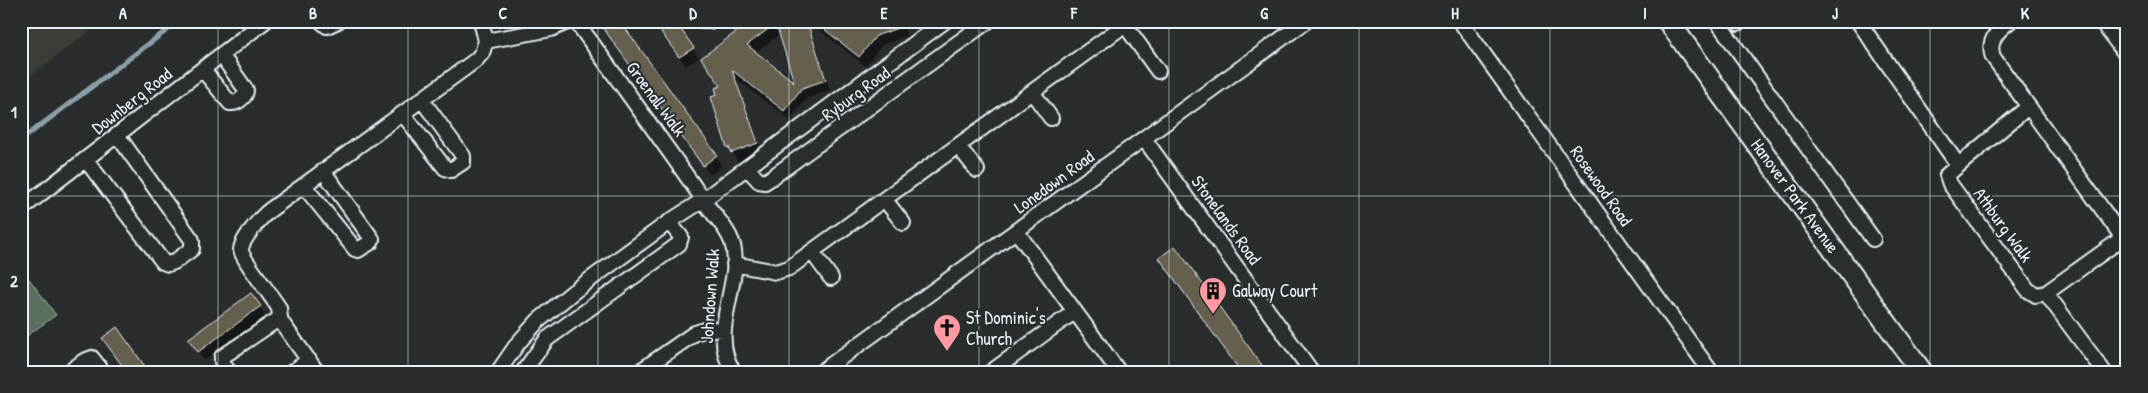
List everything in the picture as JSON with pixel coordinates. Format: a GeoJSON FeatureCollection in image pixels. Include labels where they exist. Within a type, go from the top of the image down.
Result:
{"type":"FeatureCollection","features":[{"type":"Feature","properties":{"kind":"street","name":"Downberg Road"},"geometry":{"type":"LineString","coordinates":[[21,209],[266,21]]}},
{"type":"Feature","properties":{"kind":"street"},"geometry":{"type":"LineString","coordinates":[[321,21],[327,26],[338,21]]}},
{"type":"Feature","properties":{"kind":"street"},"geometry":{"type":"LineString","coordinates":[[292,372],[313,366],[280,318],[279,308],[242,255],[241,247],[259,219],[476,60],[482,53],[486,41],[481,21]]}},
{"type":"Feature","properties":{"kind":"street"},"geometry":{"type":"LineString","coordinates":[[486,41],[551,29],[570,21]]}},
{"type":"Feature","properties":{"kind":"street","name":"Groenall Walk"},"geometry":{"type":"LineString","coordinates":[[576,21],[703,200]]}},
{"type":"Feature","properties":{"kind":"street"},"geometry":{"type":"LineString","coordinates":[[703,21],[711,21]]}},
{"type":"Feature","properties":{"kind":"street","name":"Ryburg Road"},"geometry":{"type":"LineString","coordinates":[[498,372],[518,343],[538,321],[573,292],[747,168],[945,21]]}},
{"type":"Feature","properties":{"kind":"street","name":"Ryburg Road"},"geometry":{"type":"LineString","coordinates":[[747,168],[759,181],[765,182],[988,21]]}},
{"type":"Feature","properties":{"kind":"street","name":"Lonedown Road"},"geometry":{"type":"LineString","coordinates":[[822,372],[1145,140],[1306,21]]}},
{"type":"Feature","properties":{"kind":"street","name":"Rosewood Road"},"geometry":{"type":"LineString","coordinates":[[1460,21],[1711,372]]}},
{"type":"Feature","properties":{"kind":"street","name":"Hanover Park Avenue"},"geometry":{"type":"LineString","coordinates":[[1668,21],[1922,372]]}},
{"type":"Feature","properties":{"kind":"street"},"geometry":{"type":"LineString","coordinates":[[1717,21],[1873,238]]}},
{"type":"Feature","properties":{"kind":"street"},"geometry":{"type":"LineString","coordinates":[[1858,21],[1958,165]]}},
{"type":"Feature","properties":{"kind":"street"},"geometry":{"type":"LineString","coordinates":[[2010,21],[1994,38],[1992,54],[2028,107],[2125,236],[2046,293],[2104,372]]}},
{"type":"Feature","properties":{"kind":"street"},"geometry":{"type":"LineString","coordinates":[[2102,21],[2127,56]]}},
{"type":"Feature","properties":{"kind":"street"},"geometry":{"type":"LineString","coordinates":[[734,264],[776,272],[788,268],[885,200],[1127,23],[1158,71]]}},
{"type":"Feature","properties":{"kind":"street"},"geometry":{"type":"LineString","coordinates":[[203,70],[230,103],[235,103],[241,99],[245,96],[246,90],[222,56]]}},
{"type":"Feature","properties":{"kind":"street"},"geometry":{"type":"LineString","coordinates":[[1032,92],[1051,118]]}},
{"type":"Feature","properties":{"kind":"street"},"geometry":{"type":"LineString","coordinates":[[403,114],[445,168],[451,170],[463,162],[463,156],[422,100]]}},
{"type":"Feature","properties":{"kind":"street","name":"Athburg Walk"},"geometry":{"type":"LineString","coordinates":[[2028,107],[1947,175],[1950,184],[2030,292],[2039,295],[2046,293]]}},
{"type":"Feature","properties":{"kind":"street"},"geometry":{"type":"LineString","coordinates":[[86,160],[163,262],[168,264],[174,262],[192,249],[192,240],[118,136]]}},
{"type":"Feature","properties":{"kind":"street","name":"Stonelands Road"},"geometry":{"type":"LineString","coordinates":[[1145,140],[1312,372]]}},
{"type":"Feature","properties":{"kind":"street"},"geometry":{"type":"LineString","coordinates":[[958,146],[977,170]]}},
{"type":"Feature","properties":{"kind":"street"},"geometry":{"type":"LineString","coordinates":[[304,186],[355,249],[358,250],[371,242],[372,239],[324,172]]}},
{"type":"Feature","properties":{"kind":"street","name":"Johndown Walk"},"geometry":{"type":"LineString","coordinates":[[703,200],[725,228],[732,241],[734,264],[724,330],[725,353],[734,372]]}},
{"type":"Feature","properties":{"kind":"street"},"geometry":{"type":"LineString","coordinates":[[885,200],[903,223]]}},
{"type":"Feature","properties":{"kind":"street"},"geometry":{"type":"LineString","coordinates":[[523,372],[547,339],[679,244],[681,237],[669,222]]}},
{"type":"Feature","properties":{"kind":"street"},"geometry":{"type":"LineString","coordinates":[[1017,232],[1120,372]]}},
{"type":"Feature","properties":{"kind":"street"},"geometry":{"type":"LineString","coordinates":[[812,252],[831,278]]}},
{"type":"Feature","properties":{"kind":"street"},"geometry":{"type":"LineString","coordinates":[[996,370],[1074,312]]}},
{"type":"Feature","properties":{"kind":"street"},"geometry":{"type":"LineString","coordinates":[[229,372],[222,362],[222,357],[280,318]]}},
{"type":"Feature","properties":{"kind":"street"},"geometry":{"type":"LineString","coordinates":[[639,372],[695,333],[708,329],[724,330]]}},
{"type":"Feature","properties":{"kind":"street"},"geometry":{"type":"LineString","coordinates":[[69,372],[84,361],[92,358],[103,372]]}},
{"type":"Feature","properties":{"kind":"shaded area"},"geometry":{"type":"Polygon","coordinates":[[[21,21],[103,21],[21,83],[21,21]]]}},
{"type":"Feature","properties":{"kind":"green space"},"geometry":{"type":"Polygon","coordinates":[[[21,268],[56,315],[25,337],[21,333],[21,268]]]}},
{"type":"Feature","properties":{"kind":"building"},"geometry":{"type":"Polygon","coordinates":[[[598,21],[620,21],[717,155],[703,166],[598,21]]]}},
{"type":"Feature","properties":{"kind":"building"},"geometry":{"type":"Polygon","coordinates":[[[653,21],[675,21],[694,48],[679,57],[653,21]]]}},
{"type":"Feature","properties":{"kind":"building"},"geometry":{"type":"Polygon","coordinates":[[[751,21],[779,21],[747,45],[794,82],[778,30],[807,21],[826,80],[802,88],[784,111],[732,70],[758,143],[731,153],[729,147],[727,148],[711,97],[717,95],[715,88],[721,86],[701,58],[751,21]]]}},
{"type":"Feature","properties":{"kind":"building"},"geometry":{"type":"Polygon","coordinates":[[[814,21],[911,21],[911,23],[876,36],[859,57],[814,21]]]}},
{"type":"Feature","properties":{"kind":"building","name":"Galway Court"},"geometry":{"type":"Polygon","coordinates":[[[1175,246],[1267,372],[1241,372],[1159,258],[1175,246]]]}},
{"type":"Feature","properties":{"kind":"building"},"geometry":{"type":"Polygon","coordinates":[[[251,293],[261,306],[198,352],[188,339],[251,293]]]}},
{"type":"Feature","properties":{"kind":"building"},"geometry":{"type":"Polygon","coordinates":[[[117,327],[149,372],[127,372],[102,338],[117,327]]]}},
{"type":"Feature","properties":{"kind":"waterway"},"geometry":{"type":"LineString","coordinates":[[21,140],[179,21]]}},
{"type":"Feature","properties":{"kind":"place","name":"Galway Court"},"geometry":{"type":"Point","coordinates":[1213,315]}},
{"type":"Feature","properties":{"kind":"place","name":"St Dominic's Church"},"geometry":{"type":"Point","coordinates":[947,352]}}]}
